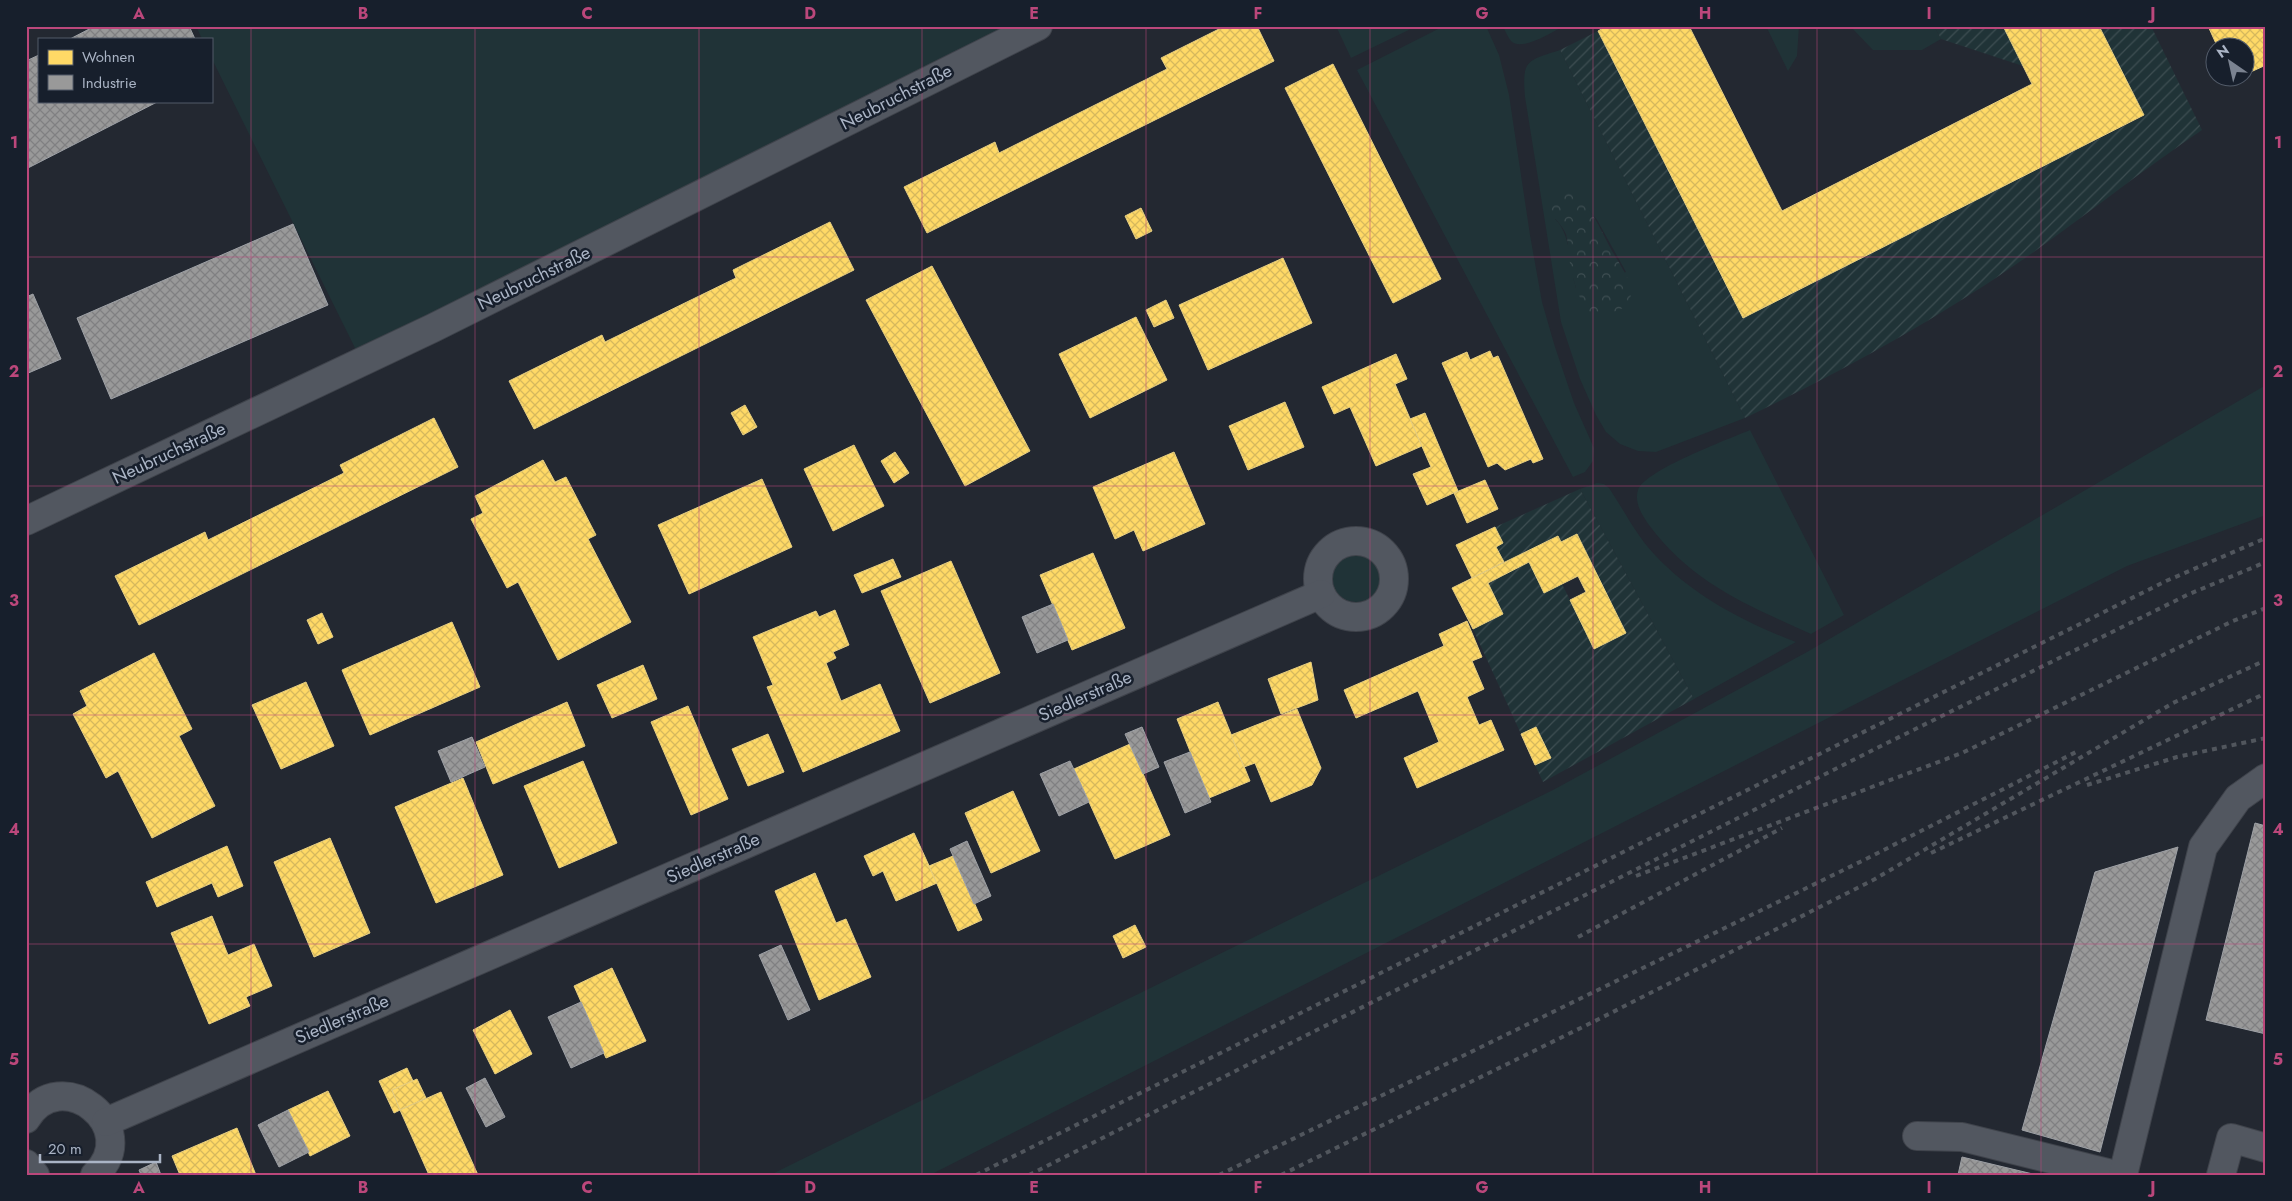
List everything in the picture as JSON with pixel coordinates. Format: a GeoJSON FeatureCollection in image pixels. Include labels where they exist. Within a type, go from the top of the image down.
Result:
{"type":"FeatureCollection","features":[{"type":"Feature","properties":{"kind":"street","name":"Neubruchstraße"},"geometry":{"type":"LineString","coordinates":[[26,521],[434,328],[1038,26]]}},
{"type":"Feature","properties":{"kind":"street","name":"Siedlerstraße"},"geometry":{"type":"LineString","coordinates":[[106,1122],[1320,594]]}},
{"type":"Feature","properties":{"kind":"street"},"geometry":{"type":"LineString","coordinates":[[2122,1175],[2204,847],[2238,798],[2266,778]]}},
{"type":"Feature","properties":{"kind":"street"},"geometry":{"type":"LineString","coordinates":[[26,1119],[41,1103],[56,1097],[70,1097],[85,1101],[98,1110],[106,1122],[110,1136],[109,1151],[105,1165],[95,1175]]}},
{"type":"Feature","properties":{"kind":"street"},"geometry":{"type":"LineString","coordinates":[[1917,1136],[1962,1137],[2116,1175]]}},
{"type":"Feature","properties":{"kind":"street"},"geometry":{"type":"LineString","coordinates":[[2221,1175],[2231,1138],[2266,1148]]}},
{"type":"Feature","properties":{"kind":"street"},"geometry":{"type":"LineString","coordinates":[[26,1164],[35,1175]]}},
{"type":"Feature","properties":{"kind":"green space"},"geometry":{"type":"Polygon","coordinates":[[[196,26],[1029,26],[358,354],[212,59],[212,38],[202,38],[196,26]]]}},
{"type":"Feature","properties":{"kind":"green space"},"geometry":{"type":"Polygon","coordinates":[[[1336,26],[1417,26],[1351,58],[1336,26]]]}},
{"type":"Feature","properties":{"kind":"green space"},"geometry":{"type":"Polygon","coordinates":[[[1444,26],[1486,26],[1499,55],[1509,95],[1542,302],[1574,403],[1594,448],[1593,461],[1585,472],[1573,477],[1357,70],[1444,26]]]}},
{"type":"Feature","properties":{"kind":"green space"},"geometry":{"type":"Polygon","coordinates":[[[1503,26],[1564,26],[1529,43],[1516,44],[1511,41],[1503,26]]]}},
{"type":"Feature","properties":{"kind":"green space"},"geometry":{"type":"Polygon","coordinates":[[[1766,26],[1799,26],[1797,56],[1788,71],[1766,26]]]}},
{"type":"Feature","properties":{"kind":"green space"},"geometry":{"type":"Polygon","coordinates":[[[1850,26],[1934,26],[1941,39],[1922,50],[1873,50],[1850,26]]]}},
{"type":"Feature","properties":{"kind":"green space"},"geometry":{"type":"Polygon","coordinates":[[[1934,26],[2003,26],[2023,66],[1941,39],[1934,26]]]}},
{"type":"Feature","properties":{"kind":"green space"},"geometry":{"type":"Polygon","coordinates":[[[2099,26],[2151,26],[2202,130],[1983,287],[1849,365],[1745,418],[1560,50],[1598,31],[1743,317],[2144,116],[2099,26]]]}},
{"type":"Feature","properties":{"kind":"green space"},"geometry":{"type":"Polygon","coordinates":[[[1560,50],[1745,418],[1656,452],[1638,451],[1620,444],[1606,432],[1580,379],[1561,322],[1524,85],[1526,69],[1533,60],[1560,50]],[[1585,206],[1555,219],[1564,233],[1567,242],[1576,288],[1626,272],[1597,220],[1585,206]]]}},
{"type":"Feature","properties":{"kind":"green space"},"geometry":{"type":"Polygon","coordinates":[[[1566,188],[1582,201],[1594,216],[1633,290],[1627,306],[1611,313],[1595,315],[1584,306],[1580,298],[1570,264],[1566,234],[1550,212],[1552,198],[1566,188]]]}},
{"type":"Feature","properties":{"kind":"green space"},"geometry":{"type":"Polygon","coordinates":[[[2266,385],[2266,515],[2127,566],[930,1175],[770,1175],[1553,790],[1807,652],[2266,385]]]}},
{"type":"Feature","properties":{"kind":"green space"},"geometry":{"type":"Polygon","coordinates":[[[1750,430],[1844,615],[1811,634],[1743,602],[1702,577],[1666,545],[1646,521],[1638,504],[1638,490],[1644,482],[1656,473],[1689,456],[1750,430]]]}},
{"type":"Feature","properties":{"kind":"green space"},"geometry":{"type":"Polygon","coordinates":[[[1597,483],[1604,484],[1609,488],[1648,547],[1685,583],[1720,606],[1757,626],[1796,642],[1694,699],[1580,489],[1597,483]]]}},
{"type":"Feature","properties":{"kind":"green space"},"geometry":{"type":"Polygon","coordinates":[[[1580,489],[1694,699],[1543,782],[1535,765],[1550,757],[1536,727],[1521,734],[1473,629],[1503,614],[1488,583],[1529,562],[1544,593],[1562,584],[1594,648],[1625,633],[1558,536],[1504,562],[1496,547],[1503,543],[1495,527],[1580,489]]]}},
{"type":"Feature","properties":{"kind":"green space"},"geometry":{"type":"Polygon","coordinates":[[[1356,554],[1365,556],[1373,561],[1378,569],[1380,578],[1378,587],[1373,595],[1365,600],[1356,602],[1347,600],[1339,595],[1334,587],[1332,578],[1334,569],[1339,561],[1347,556],[1356,554]]]}},
{"type":"Feature","properties":{"kind":"building: Wohnen"},"geometry":{"type":"Polygon","coordinates":[[[1225,26],[1257,26],[1274,61],[927,233],[904,187],[995,142],[999,153],[1167,69],[1161,58],[1225,26]]]}},
{"type":"Feature","properties":{"kind":"building: Wohnen"},"geometry":{"type":"Polygon","coordinates":[[[1607,26],[1689,26],[1782,211],[2032,84],[2003,26],[2099,26],[2144,115],[1743,318],[1598,31],[1607,26]]]}},
{"type":"Feature","properties":{"kind":"building: Wohnen"},"geometry":{"type":"Polygon","coordinates":[[[2208,26],[2266,26],[2266,65],[2254,70],[2254,38],[2213,38],[2208,26]]]}},
{"type":"Feature","properties":{"kind":"building: Wohnen"},"geometry":{"type":"Polygon","coordinates":[[[1333,64],[1441,279],[1393,303],[1285,88],[1333,64]]]}},
{"type":"Feature","properties":{"kind":"building: Wohnen"},"geometry":{"type":"Polygon","coordinates":[[[1141,208],[1152,231],[1136,239],[1125,216],[1141,208]]]}},
{"type":"Feature","properties":{"kind":"building: Wohnen"},"geometry":{"type":"Polygon","coordinates":[[[830,222],[854,270],[534,429],[509,381],[602,335],[605,342],[736,278],[733,270],[830,222]]]}},
{"type":"Feature","properties":{"kind":"building: Wohnen"},"geometry":{"type":"Polygon","coordinates":[[[1283,258],[1312,323],[1208,370],[1179,305],[1283,258]]]}},
{"type":"Feature","properties":{"kind":"building: Wohnen"},"geometry":{"type":"Polygon","coordinates":[[[932,266],[1030,451],[965,486],[866,300],[932,266]]]}},
{"type":"Feature","properties":{"kind":"building: Wohnen"},"geometry":{"type":"Polygon","coordinates":[[[1166,300],[1174,318],[1154,327],[1146,310],[1166,300]]]}},
{"type":"Feature","properties":{"kind":"building: Wohnen"},"geometry":{"type":"Polygon","coordinates":[[[1136,317],[1167,380],[1090,418],[1059,354],[1136,317]]]}},
{"type":"Feature","properties":{"kind":"building: Wohnen"},"geometry":{"type":"Polygon","coordinates":[[[1490,351],[1493,358],[1498,356],[1543,459],[1533,463],[1531,459],[1505,470],[1497,463],[1488,467],[1442,363],[1467,352],[1470,360],[1490,351]]]}},
{"type":"Feature","properties":{"kind":"building: Wohnen"},"geometry":{"type":"Polygon","coordinates":[[[1396,354],[1407,379],[1395,384],[1422,446],[1376,466],[1350,407],[1334,414],[1322,387],[1396,354]]]}},
{"type":"Feature","properties":{"kind":"building: Wohnen"},"geometry":{"type":"Polygon","coordinates":[[[1285,402],[1304,447],[1248,470],[1229,426],[1285,402]]]}},
{"type":"Feature","properties":{"kind":"building: Wohnen"},"geometry":{"type":"Polygon","coordinates":[[[745,405],[757,427],[743,435],[731,413],[745,405]]]}},
{"type":"Feature","properties":{"kind":"building: Wohnen"},"geometry":{"type":"Polygon","coordinates":[[[1425,413],[1458,491],[1427,505],[1413,474],[1431,467],[1410,419],[1425,413]]]}},
{"type":"Feature","properties":{"kind":"building: Wohnen"},"geometry":{"type":"Polygon","coordinates":[[[434,418],[458,467],[139,625],[115,576],[205,532],[208,540],[344,473],[340,465],[434,418]]]}},
{"type":"Feature","properties":{"kind":"building: Wohnen"},"geometry":{"type":"Polygon","coordinates":[[[854,445],[884,506],[833,531],[804,469],[854,445]]]}},
{"type":"Feature","properties":{"kind":"building: Wohnen"},"geometry":{"type":"Polygon","coordinates":[[[895,452],[909,473],[894,483],[881,461],[895,452]]]}},
{"type":"Feature","properties":{"kind":"building: Wohnen"},"geometry":{"type":"Polygon","coordinates":[[[1174,452],[1205,524],[1143,551],[1134,530],[1115,539],[1093,487],[1174,452]]]}},
{"type":"Feature","properties":{"kind":"building: Wohnen"},"geometry":{"type":"Polygon","coordinates":[[[543,460],[555,482],[566,477],[596,535],[588,539],[631,622],[558,660],[518,582],[507,588],[471,519],[483,513],[475,496],[543,460]]]}},
{"type":"Feature","properties":{"kind":"building: Wohnen"},"geometry":{"type":"Polygon","coordinates":[[[762,479],[792,547],[689,594],[658,525],[762,479]]]}},
{"type":"Feature","properties":{"kind":"building: Wohnen"},"geometry":{"type":"Polygon","coordinates":[[[1485,480],[1498,509],[1467,523],[1454,493],[1485,480]]]}},
{"type":"Feature","properties":{"kind":"building: Wohnen"},"geometry":{"type":"Polygon","coordinates":[[[1495,527],[1503,543],[1496,547],[1504,562],[1472,578],[1456,545],[1495,527]]]}},
{"type":"Feature","properties":{"kind":"building: Wohnen"},"geometry":{"type":"Polygon","coordinates":[[[1577,534],[1626,633],[1594,649],[1570,600],[1586,592],[1578,576],[1544,593],[1529,562],[1488,583],[1503,614],[1473,629],[1452,588],[1558,536],[1561,542],[1577,534]]]}},
{"type":"Feature","properties":{"kind":"building: Wohnen"},"geometry":{"type":"Polygon","coordinates":[[[1093,553],[1125,628],[1072,650],[1040,575],[1093,553]]]}},
{"type":"Feature","properties":{"kind":"building: Wohnen"},"geometry":{"type":"Polygon","coordinates":[[[893,559],[901,577],[862,593],[854,575],[893,559]]]}},
{"type":"Feature","properties":{"kind":"building: Wohnen"},"geometry":{"type":"Polygon","coordinates":[[[951,561],[1000,673],[930,703],[881,591],[951,561]]]}},
{"type":"Feature","properties":{"kind":"building: Wohnen"},"geometry":{"type":"Polygon","coordinates":[[[835,610],[849,645],[833,652],[836,658],[826,663],[841,701],[880,684],[900,731],[803,772],[767,687],[773,685],[753,637],[816,611],[819,617],[835,610]]]}},
{"type":"Feature","properties":{"kind":"building: Wohnen"},"geometry":{"type":"Polygon","coordinates":[[[322,613],[333,637],[318,644],[307,620],[322,613]]]}},
{"type":"Feature","properties":{"kind":"building: Wohnen"},"geometry":{"type":"Polygon","coordinates":[[[1467,621],[1482,657],[1472,661],[1484,689],[1467,697],[1479,725],[1491,720],[1504,750],[1417,788],[1404,758],[1439,742],[1418,691],[1356,718],[1344,690],[1444,646],[1439,634],[1467,621]]]}},
{"type":"Feature","properties":{"kind":"building: Wohnen"},"geometry":{"type":"Polygon","coordinates":[[[452,622],[480,687],[370,735],[342,670],[452,622]]]}},
{"type":"Feature","properties":{"kind":"building: Wohnen"},"geometry":{"type":"Polygon","coordinates":[[[154,653],[192,729],[179,736],[215,806],[152,838],[118,771],[106,778],[73,714],[87,706],[80,691],[154,653]]]}},
{"type":"Feature","properties":{"kind":"building: Wohnen"},"geometry":{"type":"Polygon","coordinates":[[[1311,662],[1318,700],[1281,714],[1268,679],[1311,662]]]}},
{"type":"Feature","properties":{"kind":"building: Wohnen"},"geometry":{"type":"Polygon","coordinates":[[[643,665],[657,699],[612,718],[597,685],[643,665]]]}},
{"type":"Feature","properties":{"kind":"building: Wohnen"},"geometry":{"type":"Polygon","coordinates":[[[306,682],[334,746],[281,769],[252,705],[306,682]]]}},
{"type":"Feature","properties":{"kind":"building: Wohnen"},"geometry":{"type":"Polygon","coordinates":[[[567,702],[585,746],[493,784],[476,742],[567,702]]]}},
{"type":"Feature","properties":{"kind":"building: Wohnen"},"geometry":{"type":"Polygon","coordinates":[[[1218,702],[1250,781],[1209,798],[1177,719],[1218,702]]]}},
{"type":"Feature","properties":{"kind":"building: Wohnen"},"geometry":{"type":"Polygon","coordinates":[[[688,706],[728,799],[691,815],[651,722],[688,706]]]}},
{"type":"Feature","properties":{"kind":"building: Wohnen"},"geometry":{"type":"Polygon","coordinates":[[[1297,709],[1321,768],[1312,785],[1271,802],[1255,763],[1244,767],[1231,735],[1297,709]]]}},
{"type":"Feature","properties":{"kind":"building: Wohnen"},"geometry":{"type":"Polygon","coordinates":[[[1536,727],[1551,758],[1535,765],[1521,734],[1536,727]]]}},
{"type":"Feature","properties":{"kind":"building: Wohnen"},"geometry":{"type":"Polygon","coordinates":[[[768,734],[784,772],[748,786],[732,749],[768,734]]]}},
{"type":"Feature","properties":{"kind":"building: Wohnen"},"geometry":{"type":"Polygon","coordinates":[[[1130,744],[1170,835],[1115,859],[1074,769],[1130,744]]]}},
{"type":"Feature","properties":{"kind":"building: Wohnen"},"geometry":{"type":"Polygon","coordinates":[[[583,761],[617,843],[559,868],[524,786],[583,761]]]}},
{"type":"Feature","properties":{"kind":"building: Wohnen"},"geometry":{"type":"Polygon","coordinates":[[[463,778],[503,875],[436,903],[395,807],[463,778]]]}},
{"type":"Feature","properties":{"kind":"building: Wohnen"},"geometry":{"type":"Polygon","coordinates":[[[1013,791],[1040,851],[991,873],[965,813],[1013,791]]]}},
{"type":"Feature","properties":{"kind":"building: Wohnen"},"geometry":{"type":"Polygon","coordinates":[[[914,833],[937,883],[896,901],[883,871],[873,876],[864,856],[914,833]]]}},
{"type":"Feature","properties":{"kind":"building: Wohnen"},"geometry":{"type":"Polygon","coordinates":[[[330,838],[370,933],[314,957],[274,862],[330,838]]]}},
{"type":"Feature","properties":{"kind":"building: Wohnen"},"geometry":{"type":"Polygon","coordinates":[[[227,846],[243,886],[218,897],[212,883],[157,907],[146,882],[227,846]]]}},
{"type":"Feature","properties":{"kind":"building: Wohnen"},"geometry":{"type":"Polygon","coordinates":[[[953,856],[982,920],[958,931],[929,866],[953,856]]]}},
{"type":"Feature","properties":{"kind":"building: Wohnen"},"geometry":{"type":"Polygon","coordinates":[[[815,873],[836,923],[846,919],[871,977],[819,1000],[775,891],[815,873]]]}},
{"type":"Feature","properties":{"kind":"building: Wohnen"},"geometry":{"type":"Polygon","coordinates":[[[212,916],[228,955],[254,944],[272,986],[246,997],[250,1006],[209,1024],[171,933],[212,916]]]}},
{"type":"Feature","properties":{"kind":"building: Wohnen"},"geometry":{"type":"Polygon","coordinates":[[[1135,925],[1146,947],[1123,958],[1113,936],[1135,925]]]}},
{"type":"Feature","properties":{"kind":"building: Wohnen"},"geometry":{"type":"Polygon","coordinates":[[[612,968],[646,1041],[606,1058],[574,986],[612,968]]]}},
{"type":"Feature","properties":{"kind":"building: Wohnen"},"geometry":{"type":"Polygon","coordinates":[[[510,1010],[532,1054],[495,1074],[473,1030],[510,1010]]]}},
{"type":"Feature","properties":{"kind":"building: Wohnen"},"geometry":{"type":"Polygon","coordinates":[[[407,1068],[413,1081],[392,1090],[400,1110],[394,1113],[379,1081],[407,1068]]]}},
{"type":"Feature","properties":{"kind":"building: Wohnen"},"geometry":{"type":"Polygon","coordinates":[[[417,1079],[426,1098],[400,1110],[392,1090],[417,1079]]]}},
{"type":"Feature","properties":{"kind":"building: Wohnen"},"geometry":{"type":"Polygon","coordinates":[[[328,1091],[350,1136],[310,1156],[288,1110],[328,1091]]]}},
{"type":"Feature","properties":{"kind":"building: Wohnen"},"geometry":{"type":"Polygon","coordinates":[[[441,1092],[478,1175],[429,1175],[400,1110],[441,1092]]]}},
{"type":"Feature","properties":{"kind":"building: Wohnen"},"geometry":{"type":"Polygon","coordinates":[[[237,1128],[256,1175],[180,1175],[172,1156],[237,1128]]]}},
{"type":"Feature","properties":{"kind":"building: Industrie"},"geometry":{"type":"Polygon","coordinates":[[[95,26],[189,26],[195,38],[72,38],[95,26]]]}},
{"type":"Feature","properties":{"kind":"building: Industrie"},"geometry":{"type":"Polygon","coordinates":[[[38,55],[38,102],[157,102],[26,169],[26,61],[38,55]]]}},
{"type":"Feature","properties":{"kind":"building: Industrie"},"geometry":{"type":"Polygon","coordinates":[[[293,224],[328,305],[111,399],[77,318],[293,224]]]}},
{"type":"Feature","properties":{"kind":"building: Industrie"},"geometry":{"type":"Polygon","coordinates":[[[33,294],[61,359],[26,374],[26,297],[33,294]]]}},
{"type":"Feature","properties":{"kind":"building: Industrie"},"geometry":{"type":"Polygon","coordinates":[[[1053,604],[1068,640],[1037,653],[1022,617],[1053,604]]]}},
{"type":"Feature","properties":{"kind":"building: Industrie"},"geometry":{"type":"Polygon","coordinates":[[[1142,727],[1159,767],[1143,774],[1125,734],[1142,727]]]}},
{"type":"Feature","properties":{"kind":"building: Industrie"},"geometry":{"type":"Polygon","coordinates":[[[472,737],[485,767],[451,782],[438,751],[472,737]]]}},
{"type":"Feature","properties":{"kind":"building: Industrie"},"geometry":{"type":"Polygon","coordinates":[[[1190,752],[1211,802],[1185,813],[1164,762],[1190,752]]]}},
{"type":"Feature","properties":{"kind":"building: Industrie"},"geometry":{"type":"Polygon","coordinates":[[[1070,761],[1089,802],[1059,816],[1040,774],[1070,761]]]}},
{"type":"Feature","properties":{"kind":"building: Industrie"},"geometry":{"type":"Polygon","coordinates":[[[2255,823],[2266,826],[2266,1034],[2206,1020],[2255,823]]]}},
{"type":"Feature","properties":{"kind":"building: Industrie"},"geometry":{"type":"Polygon","coordinates":[[[967,841],[991,896],[974,904],[950,849],[967,841]]]}},
{"type":"Feature","properties":{"kind":"building: Industrie"},"geometry":{"type":"Polygon","coordinates":[[[2178,847],[2100,1152],[2022,1130],[2095,872],[2178,847]]]}},
{"type":"Feature","properties":{"kind":"building: Industrie"},"geometry":{"type":"Polygon","coordinates":[[[781,945],[810,1010],[788,1020],[759,955],[781,945]]]}},
{"type":"Feature","properties":{"kind":"building: Industrie"},"geometry":{"type":"Polygon","coordinates":[[[581,1002],[604,1053],[571,1068],[548,1017],[581,1002]]]}},
{"type":"Feature","properties":{"kind":"building: Industrie"},"geometry":{"type":"Polygon","coordinates":[[[485,1078],[505,1117],[486,1127],[466,1088],[485,1078]]]}},
{"type":"Feature","properties":{"kind":"building: Industrie"},"geometry":{"type":"Polygon","coordinates":[[[288,1110],[309,1152],[279,1167],[258,1125],[288,1110]]]}},
{"type":"Feature","properties":{"kind":"building: Industrie"},"geometry":{"type":"Polygon","coordinates":[[[1962,1157],[2037,1175],[1958,1175],[1962,1157]]]}},
{"type":"Feature","properties":{"kind":"building: Industrie"},"geometry":{"type":"Polygon","coordinates":[[[156,1162],[161,1175],[141,1175],[139,1170],[156,1162]]]}},
{"type":"Feature","properties":{"kind":"railway"},"geometry":{"type":"LineString","coordinates":[[976,1175],[2166,581],[2266,538]]}},
{"type":"Feature","properties":{"kind":"railway"},"geometry":{"type":"LineString","coordinates":[[1029,1175],[1881,746],[2187,595],[2266,562]]}},
{"type":"Feature","properties":{"kind":"railway"},"geometry":{"type":"LineString","coordinates":[[1636,876],[1962,753],[2233,621],[2266,608]]}},
{"type":"Feature","properties":{"kind":"railway"},"geometry":{"type":"LineString","coordinates":[[1281,1175],[1599,1019],[1875,879],[2173,703],[2266,660]]}},
{"type":"Feature","properties":{"kind":"railway"},"geometry":{"type":"LineString","coordinates":[[1931,853],[2266,693]]}},
{"type":"Feature","properties":{"kind":"railway"},"geometry":{"type":"LineString","coordinates":[[2087,785],[2177,757],[2266,738]]}},
{"type":"Feature","properties":{"kind":"railway"},"geometry":{"type":"LineString","coordinates":[[1219,1175],[1866,859],[2078,751]]}},
{"type":"Feature","properties":{"kind":"railway"},"geometry":{"type":"LineString","coordinates":[[1578,937],[1782,828]]}}]}
